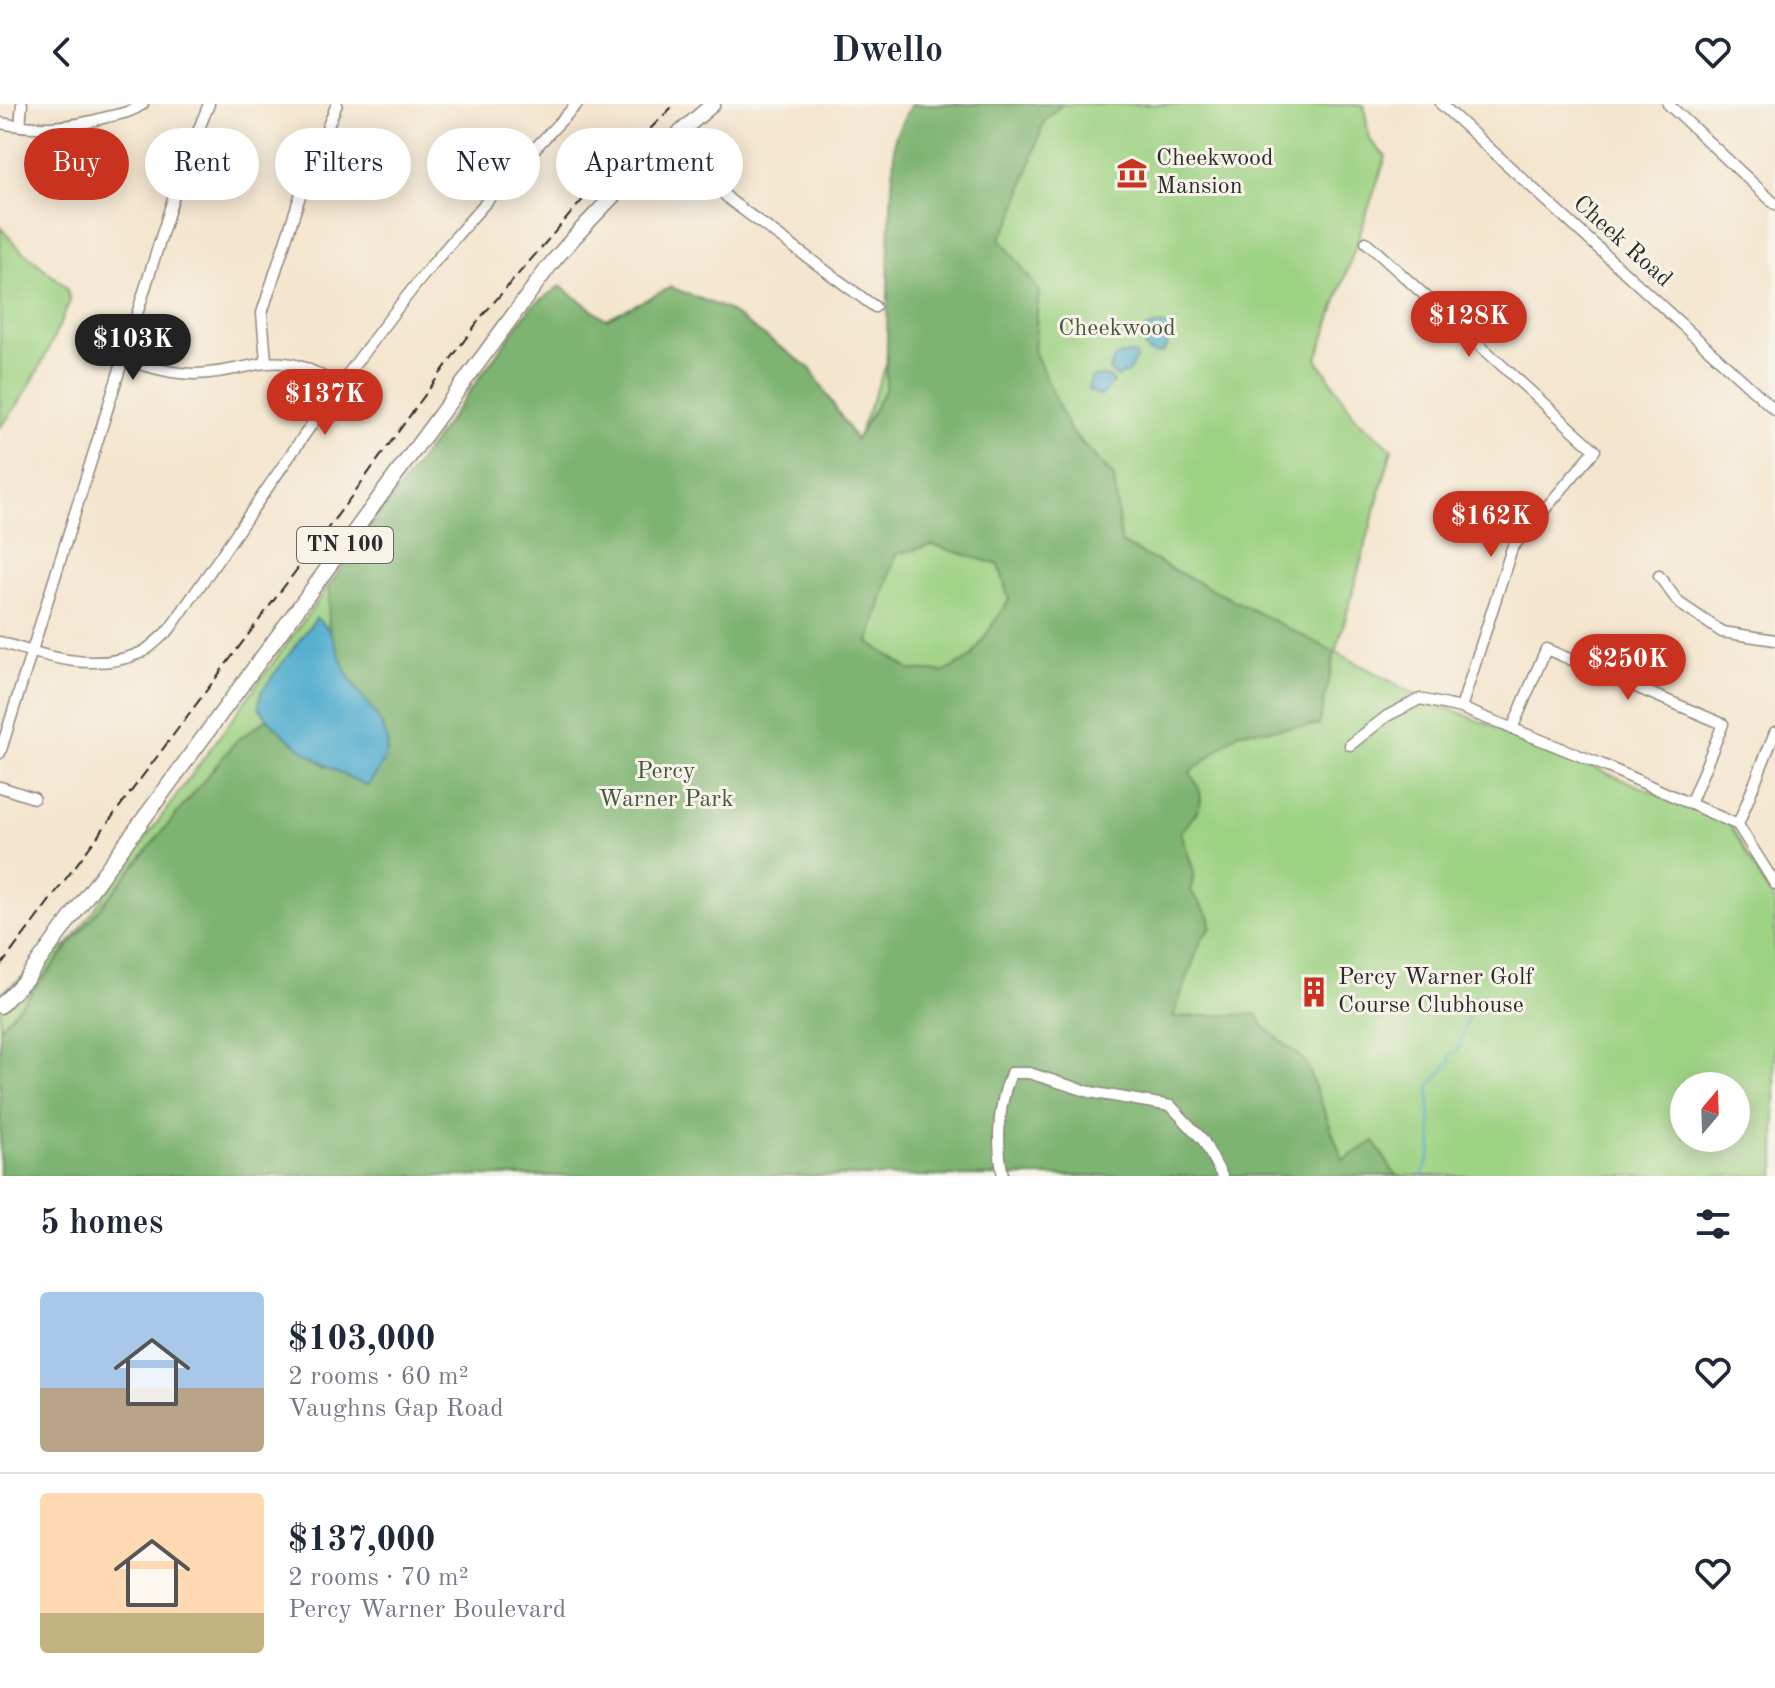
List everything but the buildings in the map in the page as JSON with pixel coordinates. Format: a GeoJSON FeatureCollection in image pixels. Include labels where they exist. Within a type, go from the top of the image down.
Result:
{"type":"FeatureCollection","features":[{"type":"Feature","properties":{"kind":"main road","name":"TN 100"},"geometry":{"type":"LineString","coordinates":[[684,128],[713,104]]}},
{"type":"Feature","properties":{"kind":"main road","name":"TN 100"},"geometry":{"type":"LineString","coordinates":[[0,1006],[26,979],[550,265],[611,200]]}},
{"type":"Feature","properties":{"kind":"street"},"geometry":{"type":"LineString","coordinates":[[20,126],[22,104]]}},
{"type":"Feature","properties":{"kind":"street"},"geometry":{"type":"LineString","coordinates":[[0,123],[56,128],[81,125],[131,111],[143,104]]}},
{"type":"Feature","properties":{"kind":"street"},"geometry":{"type":"LineString","coordinates":[[0,753],[182,170],[209,104]]}},
{"type":"Feature","properties":{"kind":"street"},"geometry":{"type":"LineString","coordinates":[[266,361],[262,313],[304,184],[337,104]]}},
{"type":"Feature","properties":{"kind":"street"},"geometry":{"type":"LineString","coordinates":[[0,642],[71,661],[111,661],[142,653],[169,630],[340,387],[427,271],[519,164],[577,104]]}},
{"type":"Feature","properties":{"kind":"street","name":"Cheek Road"},"geometry":{"type":"LineString","coordinates":[[1441,104],[1775,410]]}},
{"type":"Feature","properties":{"kind":"street"},"geometry":{"type":"LineString","coordinates":[[1668,104],[1775,204]]}},
{"type":"Feature","properties":{"kind":"street"},"geometry":{"type":"LineString","coordinates":[[730,200],[875,307]]}},
{"type":"Feature","properties":{"kind":"street"},"geometry":{"type":"LineString","coordinates":[[1366,242],[1595,450],[1512,548],[1461,708]]}},
{"type":"Feature","properties":{"kind":"street"},"geometry":{"type":"LineString","coordinates":[[122,359],[158,370],[194,374],[230,370],[266,361],[290,362],[316,371],[340,387]]}},
{"type":"Feature","properties":{"kind":"street"},"geometry":{"type":"LineString","coordinates":[[1659,576],[1679,603],[1722,632],[1775,640]]}},
{"type":"Feature","properties":{"kind":"street"},"geometry":{"type":"LineString","coordinates":[[1512,729],[1546,649],[1723,724],[1690,804]]}},
{"type":"Feature","properties":{"kind":"street"},"geometry":{"type":"LineString","coordinates":[[1350,745],[1387,716],[1420,699],[1461,708],[1738,825],[1775,884]]}},
{"type":"Feature","properties":{"kind":"street"},"geometry":{"type":"LineString","coordinates":[[1738,825],[1775,732]]}},
{"type":"Feature","properties":{"kind":"street"},"geometry":{"type":"LineString","coordinates":[[0,787],[34,798]]}},
{"type":"Feature","properties":{"kind":"street"},"geometry":{"type":"LineString","coordinates":[[1003,1176],[999,1157],[999,1116],[1005,1088],[1011,1073],[1029,1073],[1090,1092],[1171,1106],[1203,1140],[1222,1176]]}},
{"type":"Feature","properties":{"kind":"green space","name":"Percy Warner Park"},"geometry":{"type":"Polygon","coordinates":[[[911,104],[1062,104],[1044,122],[1012,220],[1000,238],[1039,291],[1034,351],[1069,429],[1114,477],[1121,543],[1335,652],[1319,725],[1239,732],[1190,773],[1201,798],[1193,817],[1181,832],[1194,872],[1191,891],[1210,917],[1211,928],[1202,938],[1173,1017],[1257,1014],[1263,1026],[1305,1061],[1343,1160],[1374,1141],[1396,1176],[0,1176],[0,1027],[236,741],[267,719],[326,766],[380,722],[350,678],[332,641],[328,623],[330,584],[531,307],[560,286],[606,319],[671,287],[726,309],[810,368],[856,440],[886,388],[895,137],[911,104]],[[933,545],[896,554],[869,642],[910,670],[945,672],[971,657],[1009,600],[999,565],[933,545]]]}},
{"type":"Feature","properties":{"kind":"green space","name":"Percy Warner Park"},"geometry":{"type":"Polygon","coordinates":[[[989,104],[1364,105],[1369,139],[1386,157],[1317,359],[1356,418],[1392,449],[1336,652],[1435,705],[1729,823],[1775,903],[1775,1176],[0,1176],[0,994],[69,944],[531,307],[856,441],[989,104]]]}},
{"type":"Feature","properties":{"kind":"green space"},"geometry":{"type":"Polygon","coordinates":[[[0,227],[16,245],[66,287],[70,301],[31,383],[0,427],[0,227]]]}},
{"type":"Feature","properties":{"kind":"water"},"geometry":{"type":"Polygon","coordinates":[[[1161,324],[1167,326],[1168,340],[1164,352],[1154,354],[1145,347],[1141,333],[1161,324]]]}},
{"type":"Feature","properties":{"kind":"water"},"geometry":{"type":"Polygon","coordinates":[[[1122,354],[1135,354],[1137,357],[1128,373],[1117,377],[1109,370],[1114,359],[1122,354]]]}},
{"type":"Feature","properties":{"kind":"water"},"geometry":{"type":"Polygon","coordinates":[[[1110,377],[1113,383],[1100,396],[1088,390],[1091,379],[1110,377]]]}},
{"type":"Feature","properties":{"kind":"water"},"geometry":{"type":"Polygon","coordinates":[[[316,618],[328,629],[348,676],[385,732],[386,754],[368,786],[338,772],[294,743],[259,707],[261,692],[316,618]]]}},
{"type":"Feature","properties":{"kind":"waterway"},"geometry":{"type":"LineString","coordinates":[[1422,1176],[1432,1151],[1429,1087],[1451,1061],[1449,1056],[1458,1050],[1470,1010],[1480,994]]}},
{"type":"Feature","properties":{"kind":"railway"},"geometry":{"type":"LineString","coordinates":[[0,967],[351,497],[482,316],[605,174],[675,104]]}},
{"type":"Feature","properties":{"kind":"place","name":"Cheekwood Mansion"},"geometry":{"type":"Point","coordinates":[1132,173]}},
{"type":"Feature","properties":{"kind":"place","name":"Percy Warner Golf Course Clubhouse"},"geometry":{"type":"Point","coordinates":[1314,992]}},
{"type":"Feature","properties":{"kind":"park label","name":"Cheekwood"},"geometry":{"type":"Point","coordinates":[1117,329]}}]}
